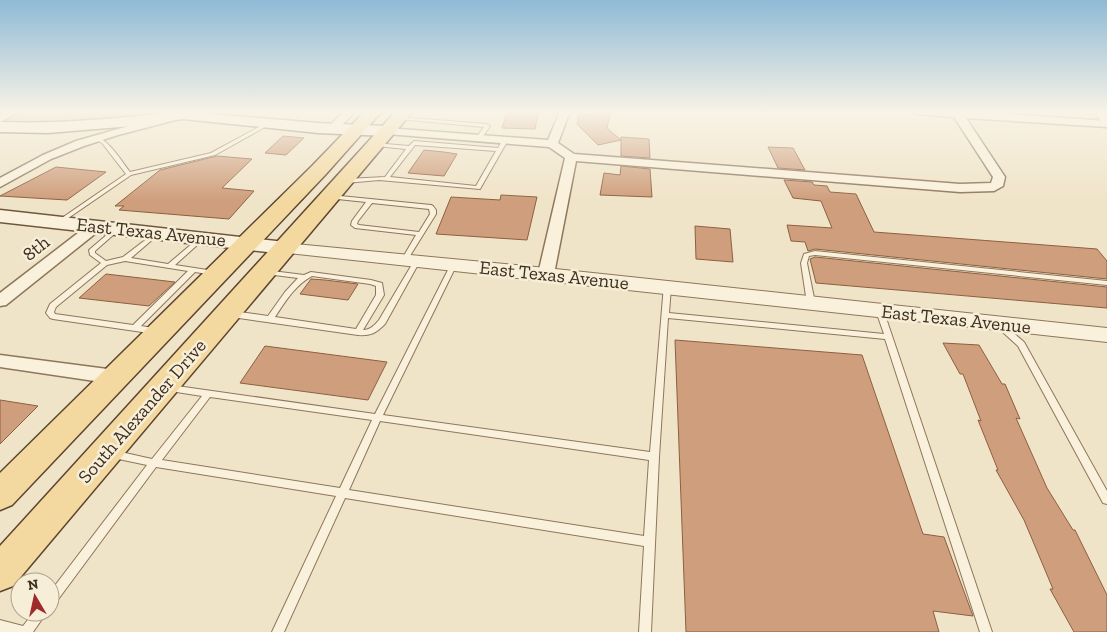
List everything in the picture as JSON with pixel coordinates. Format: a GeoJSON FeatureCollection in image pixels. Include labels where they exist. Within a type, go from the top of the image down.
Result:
{"type":"FeatureCollection","features":[{"type":"Feature","properties":{"kind":"main road","name":"South Alexander Drive"},"geometry":{"type":"LineString","coordinates":[[0,495],[115,377],[148,330],[205,272],[247,243],[337,140]]}},
{"type":"Feature","properties":{"kind":"main road","name":"South Alexander Drive"},"geometry":{"type":"LineString","coordinates":[[0,574],[379,140]]}},
{"type":"Feature","properties":{"kind":"main road","name":"East Texas Avenue"},"geometry":{"type":"LineString","coordinates":[[0,216],[285,248]]}},
{"type":"Feature","properties":{"kind":"street"},"geometry":{"type":"LineString","coordinates":[[0,183],[48,156],[90,140]]}},
{"type":"Feature","properties":{"kind":"street"},"geometry":{"type":"LineString","coordinates":[[487,140],[502,145],[552,144],[570,157],[960,188],[994,187],[999,183],[999,176],[975,140]]}},
{"type":"Feature","properties":{"kind":"street"},"geometry":{"type":"LineString","coordinates":[[546,274],[570,157]]}},
{"type":"Feature","properties":{"kind":"street","name":"8th"},"geometry":{"type":"LineString","coordinates":[[0,301],[96,226]]}},
{"type":"Feature","properties":{"kind":"street","name":"East Texas Avenue"},"geometry":{"type":"LineString","coordinates":[[285,248],[454,264],[1107,335]]}},
{"type":"Feature","properties":{"kind":"street"},"geometry":{"type":"LineString","coordinates":[[0,361],[115,377]]}},
{"type":"Feature","properties":{"kind":"lane"},"geometry":{"type":"LineString","coordinates":[[101,140],[130,174]]}},
{"type":"Feature","properties":{"kind":"lane"},"geometry":{"type":"LineString","coordinates":[[59,222],[130,174],[213,154],[238,140]]}},
{"type":"Feature","properties":{"kind":"lane"},"geometry":{"type":"LineString","coordinates":[[404,140],[410,148]]}},
{"type":"Feature","properties":{"kind":"lane"},"geometry":{"type":"LineString","coordinates":[[344,181],[386,179],[478,188],[502,145],[414,143],[386,179]]}},
{"type":"Feature","properties":{"kind":"lane"},"geometry":{"type":"LineString","coordinates":[[227,314],[366,333],[376,329],[382,322],[421,234],[434,210],[431,207],[330,197]]}},
{"type":"Feature","properties":{"kind":"lane"},"geometry":{"type":"LineString","coordinates":[[370,201],[355,221],[354,225],[357,227],[421,234]]}},
{"type":"Feature","properties":{"kind":"lane"},"geometry":{"type":"LineString","coordinates":[[105,263],[92,254],[92,250],[118,228]]}},
{"type":"Feature","properties":{"kind":"lane"},"geometry":{"type":"LineString","coordinates":[[124,259],[157,233]]}},
{"type":"Feature","properties":{"kind":"lane"},"geometry":{"type":"LineString","coordinates":[[170,266],[202,238]]}},
{"type":"Feature","properties":{"kind":"lane"},"geometry":{"type":"LineString","coordinates":[[811,303],[805,258],[806,255],[815,253],[1107,283]]}},
{"type":"Feature","properties":{"kind":"lane"},"geometry":{"type":"LineString","coordinates":[[148,330],[53,316],[50,312],[53,306],[105,263],[124,259],[205,272]]}},
{"type":"Feature","properties":{"kind":"lane"},"geometry":{"type":"LineString","coordinates":[[278,632],[377,418],[454,264]]}},
{"type":"Feature","properties":{"kind":"lane"},"geometry":{"type":"LineString","coordinates":[[266,272],[304,277]]}},
{"type":"Feature","properties":{"kind":"lane"},"geometry":{"type":"LineString","coordinates":[[270,320],[304,277],[311,274],[371,282],[379,285],[380,295],[358,332]]}},
{"type":"Feature","properties":{"kind":"lane"},"geometry":{"type":"LineString","coordinates":[[645,632],[654,457],[667,287]]}},
{"type":"Feature","properties":{"kind":"lane"},"geometry":{"type":"LineString","coordinates":[[880,311],[986,632]]}},
{"type":"Feature","properties":{"kind":"lane"},"geometry":{"type":"LineString","coordinates":[[665,315],[889,337]]}},
{"type":"Feature","properties":{"kind":"lane"},"geometry":{"type":"LineString","coordinates":[[999,324],[1021,344],[1107,500]]}},
{"type":"Feature","properties":{"kind":"lane"},"geometry":{"type":"LineString","coordinates":[[163,387],[654,457]]}},
{"type":"Feature","properties":{"kind":"lane"},"geometry":{"type":"LineString","coordinates":[[60,588],[208,394]]}},
{"type":"Feature","properties":{"kind":"lane"},"geometry":{"type":"LineString","coordinates":[[105,453],[154,463],[649,542]]}},
{"type":"Feature","properties":{"kind":"lane"},"geometry":{"type":"LineString","coordinates":[[0,626],[25,632],[33,622]]}},
{"type":"Feature","properties":{"kind":"building"},"geometry":{"type":"Polygon","coordinates":[[[278,140],[301,140],[286,155],[265,153],[278,140]]]}},
{"type":"Feature","properties":{"kind":"building"},"geometry":{"type":"Polygon","coordinates":[[[593,140],[619,140],[598,145],[593,140]]]}},
{"type":"Feature","properties":{"kind":"building"},"geometry":{"type":"Polygon","coordinates":[[[621,140],[649,140],[650,158],[621,156],[621,140]]]}},
{"type":"Feature","properties":{"kind":"building"},"geometry":{"type":"Polygon","coordinates":[[[768,147],[793,148],[805,170],[778,168],[768,147]]]}},
{"type":"Feature","properties":{"kind":"building"},"geometry":{"type":"Polygon","coordinates":[[[424,150],[457,154],[444,176],[408,173],[424,150]]]}},
{"type":"Feature","properties":{"kind":"building"},"geometry":{"type":"Polygon","coordinates":[[[217,156],[252,159],[222,188],[254,191],[229,219],[119,210],[124,206],[115,206],[160,170],[217,156]]]}},
{"type":"Feature","properties":{"kind":"building"},"geometry":{"type":"Polygon","coordinates":[[[621,166],[650,169],[652,197],[600,195],[604,173],[620,175],[621,166]]]}},
{"type":"Feature","properties":{"kind":"building"},"geometry":{"type":"Polygon","coordinates":[[[56,167],[106,172],[67,200],[0,196],[56,167]]]}},
{"type":"Feature","properties":{"kind":"building"},"geometry":{"type":"Polygon","coordinates":[[[784,180],[812,182],[814,185],[827,186],[830,192],[856,194],[874,232],[1097,249],[1107,261],[1107,279],[815,249],[808,251],[805,242],[791,241],[787,225],[832,228],[821,201],[793,198],[784,180]]]}},
{"type":"Feature","properties":{"kind":"building"},"geometry":{"type":"Polygon","coordinates":[[[501,195],[537,197],[527,240],[436,234],[451,197],[500,200],[501,195]]]}},
{"type":"Feature","properties":{"kind":"building"},"geometry":{"type":"Polygon","coordinates":[[[695,226],[730,229],[733,262],[696,259],[695,226]]]}},
{"type":"Feature","properties":{"kind":"building"},"geometry":{"type":"Polygon","coordinates":[[[815,257],[1107,287],[1107,308],[816,283],[810,259],[815,257]]]}},
{"type":"Feature","properties":{"kind":"building"},"geometry":{"type":"Polygon","coordinates":[[[106,274],[175,282],[149,306],[79,298],[106,274]]]}},
{"type":"Feature","properties":{"kind":"building"},"geometry":{"type":"Polygon","coordinates":[[[311,279],[358,284],[348,300],[300,294],[311,279]]]}},
{"type":"Feature","properties":{"kind":"building"},"geometry":{"type":"Polygon","coordinates":[[[675,340],[862,355],[923,534],[944,537],[973,616],[933,611],[939,632],[686,632],[675,340]]]}},
{"type":"Feature","properties":{"kind":"building"},"geometry":{"type":"Polygon","coordinates":[[[943,343],[979,345],[1002,384],[1005,384],[1020,419],[1016,418],[1047,488],[1073,530],[1075,530],[1107,595],[1107,632],[1074,632],[1050,589],[1053,589],[1024,520],[996,470],[998,470],[978,420],[981,421],[963,374],[960,374],[943,343]]]}},
{"type":"Feature","properties":{"kind":"building"},"geometry":{"type":"Polygon","coordinates":[[[265,346],[387,362],[368,400],[240,383],[265,346]]]}},
{"type":"Feature","properties":{"kind":"building"},"geometry":{"type":"Polygon","coordinates":[[[0,400],[38,406],[0,444],[0,400]]]}}]}
